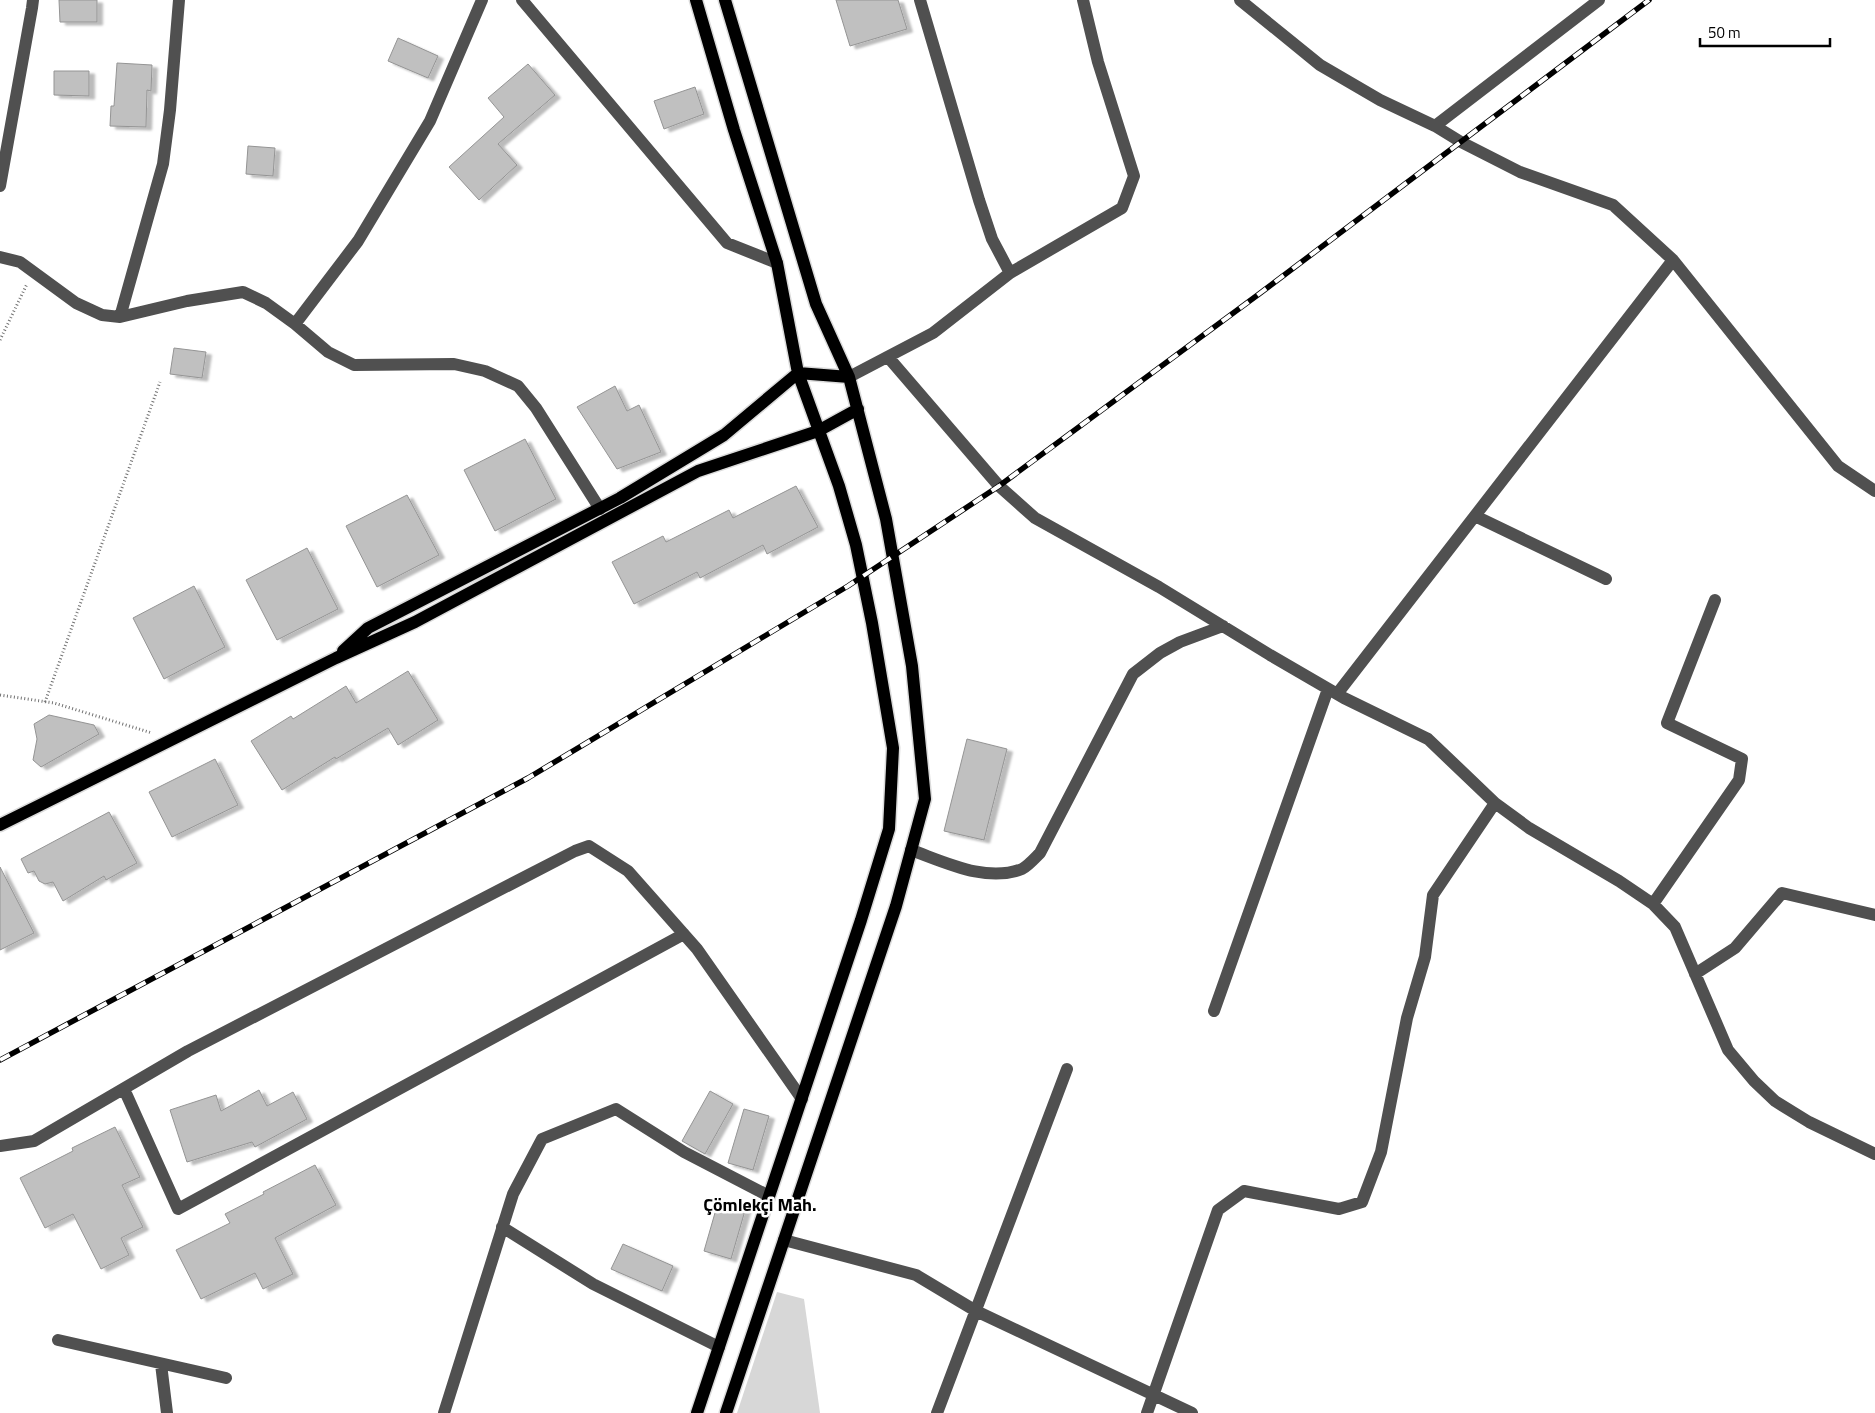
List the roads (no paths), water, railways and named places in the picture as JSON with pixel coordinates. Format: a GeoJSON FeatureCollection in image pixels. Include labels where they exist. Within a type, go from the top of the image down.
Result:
{"type":"FeatureCollection","features":[{"type":"Feature","properties":{"kind":"main road"},"geometry":{"type":"LineString","coordinates":[[696,0],[734,130],[778,263],[798,373],[839,486],[856,545],[872,623],[893,748],[889,829],[802,1099],[697,1413]]}},
{"type":"Feature","properties":{"kind":"main road"},"geometry":{"type":"LineString","coordinates":[[725,0],[816,304],[849,377],[886,519],[912,666],[925,799],[896,906],[726,1413]]}},
{"type":"Feature","properties":{"kind":"main road"},"geometry":{"type":"LineString","coordinates":[[336,658],[368,628],[600,509],[724,435],[798,373],[849,377]]}},
{"type":"Feature","properties":{"kind":"main road"},"geometry":{"type":"LineString","coordinates":[[0,825],[336,658],[415,622],[698,471],[818,431],[858,409]]}},
{"type":"Feature","properties":{"kind":"street"},"geometry":{"type":"LineString","coordinates":[[0,186],[32,0]]}},
{"type":"Feature","properties":{"kind":"street"},"geometry":{"type":"LineString","coordinates":[[120,317],[163,164],[170,110],[178,0]]}},
{"type":"Feature","properties":{"kind":"street"},"geometry":{"type":"LineString","coordinates":[[296,324],[358,241],[430,121],[482,0]]}},
{"type":"Feature","properties":{"kind":"street"},"geometry":{"type":"LineString","coordinates":[[522,0],[727,243],[778,263]]}},
{"type":"Feature","properties":{"kind":"street"},"geometry":{"type":"LineString","coordinates":[[920,0],[979,200],[992,239],[1010,273]]}},
{"type":"Feature","properties":{"kind":"street"},"geometry":{"type":"LineString","coordinates":[[849,377],[933,333],[1010,273],[1122,208],[1134,176],[1098,62],[1083,0]]}},
{"type":"Feature","properties":{"kind":"street"},"geometry":{"type":"LineString","coordinates":[[1240,0],[1320,64],[1380,100],[1435,126],[1461,142],[1520,172],[1613,205],[1673,260],[1838,466],[1875,491]]}},
{"type":"Feature","properties":{"kind":"street"},"geometry":{"type":"LineString","coordinates":[[1435,126],[1599,0]]}},
{"type":"Feature","properties":{"kind":"street"},"geometry":{"type":"LineString","coordinates":[[0,257],[20,262],[76,303],[102,316],[120,317],[186,301],[243,292],[266,303],[296,324],[328,352],[354,365],[454,364],[484,371],[518,386],[536,408],[600,509]]}},
{"type":"Feature","properties":{"kind":"street"},"geometry":{"type":"LineString","coordinates":[[1214,1011],[1333,692],[1475,516],[1673,260]]}},
{"type":"Feature","properties":{"kind":"street"},"geometry":{"type":"LineString","coordinates":[[888,357],[999,486],[1035,518],[1159,586],[1333,692],[1428,738],[1495,803],[1529,828],[1618,881],[1652,904],[1675,927],[1728,1050],[1754,1081],[1774,1101],[1809,1122],[1875,1154]]}},
{"type":"Feature","properties":{"kind":"street"},"geometry":{"type":"LineString","coordinates":[[1475,516],[1606,579]]}},
{"type":"Feature","properties":{"kind":"street"},"geometry":{"type":"LineString","coordinates":[[1652,904],[1739,780],[1742,759],[1667,723],[1715,600]]}},
{"type":"Feature","properties":{"kind":"street"},"geometry":{"type":"LineString","coordinates":[[911,850],[969,870],[1000,873],[1023,869],[1040,853],[1133,674],[1180,642],[1223,626]]}},
{"type":"Feature","properties":{"kind":"street"},"geometry":{"type":"LineString","coordinates":[[1147,1413],[1218,1210],[1244,1191],[1339,1209],[1362,1202],[1382,1152],[1407,1018],[1425,957],[1433,895],[1495,803]]}},
{"type":"Feature","properties":{"kind":"street"},"geometry":{"type":"LineString","coordinates":[[0,1146],[34,1141],[188,1052],[575,851],[589,846],[628,871],[697,949],[802,1099]]}},
{"type":"Feature","properties":{"kind":"street"},"geometry":{"type":"LineString","coordinates":[[1695,974],[1735,948],[1782,892],[1875,915]]}},
{"type":"Feature","properties":{"kind":"street"},"geometry":{"type":"LineString","coordinates":[[124,1089],[178,1209],[684,934]]}},
{"type":"Feature","properties":{"kind":"street"},"geometry":{"type":"LineString","coordinates":[[937,1413],[1067,1069]]}},
{"type":"Feature","properties":{"kind":"street"},"geometry":{"type":"LineString","coordinates":[[444,1413],[513,1194],[542,1138],[616,1109],[684,1152],[769,1196]]}},
{"type":"Feature","properties":{"kind":"street"},"geometry":{"type":"LineString","coordinates":[[502,1227],[592,1284],[719,1347]]}},
{"type":"Feature","properties":{"kind":"street"},"geometry":{"type":"LineString","coordinates":[[784,1240],[916,1275],[976,1311],[1192,1413]]}},
{"type":"Feature","properties":{"kind":"street"},"geometry":{"type":"LineString","coordinates":[[58,1340],[226,1378]]}},
{"type":"Feature","properties":{"kind":"street"},"geometry":{"type":"LineString","coordinates":[[161,1364],[167,1413]]}},
{"type":"Feature","properties":{"kind":"railway"},"geometry":{"type":"LineString","coordinates":[[0,1060],[528,778],[848,586],[999,486],[1259,294],[1649,0]]}},
{"type":"Feature","properties":{"kind":"district","name":"Çömlekçi Mah."},"geometry":{"type":"Point","coordinates":[760,1204]}}]}
